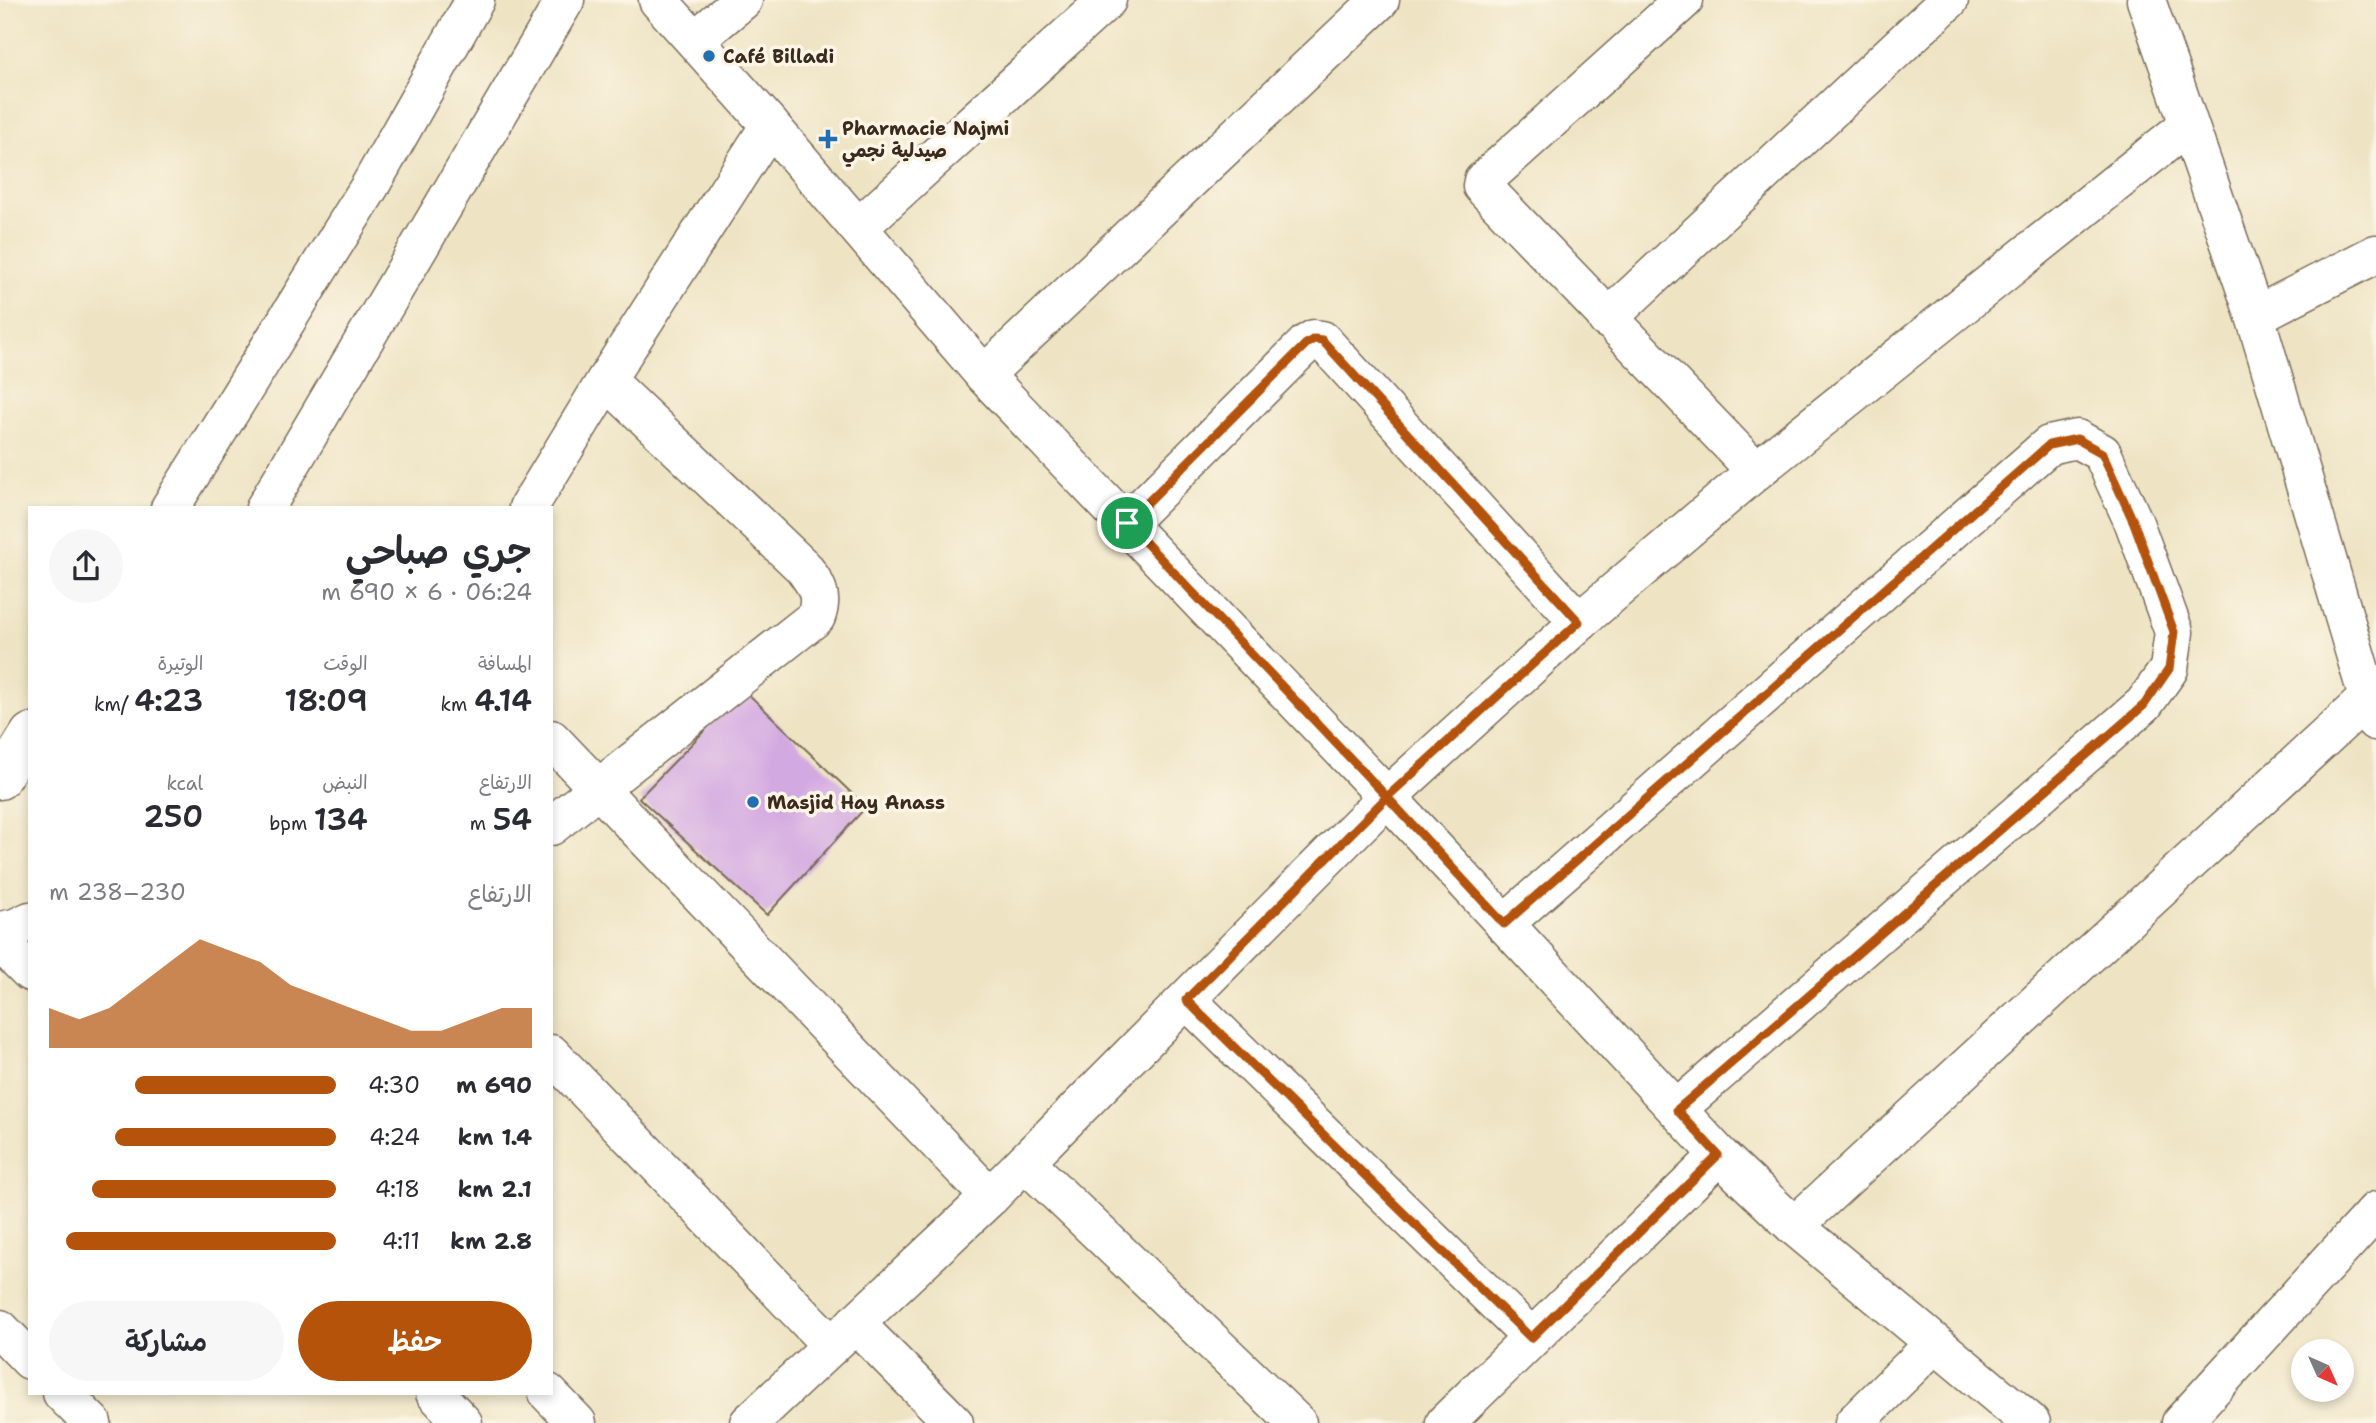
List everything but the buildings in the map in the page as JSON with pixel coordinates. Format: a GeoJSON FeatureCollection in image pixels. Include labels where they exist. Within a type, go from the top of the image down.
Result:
{"type":"FeatureCollection","features":[{"type":"Feature","properties":{"kind":"street"},"geometry":{"type":"LineString","coordinates":[[171,506],[370,186],[475,0]]}},
{"type":"Feature","properties":{"kind":"street"},"geometry":{"type":"LineString","coordinates":[[266,506],[565,0]]}},
{"type":"Feature","properties":{"kind":"street"},"geometry":{"type":"LineString","coordinates":[[658,0],[859,227],[984,375],[1387,797],[1718,1155],[1794,1226],[2031,1423]]}},
{"type":"Feature","properties":{"kind":"street"},"geometry":{"type":"LineString","coordinates":[[695,40],[743,0]]}},
{"type":"Feature","properties":{"kind":"street"},"geometry":{"type":"LineString","coordinates":[[859,227],[1107,0]]}},
{"type":"Feature","properties":{"kind":"street"},"geometry":{"type":"LineString","coordinates":[[984,375],[1380,0]]}},
{"type":"Feature","properties":{"kind":"street"},"geometry":{"type":"LineString","coordinates":[[1684,0],[1483,181],[1485,192],[1756,471]]}},
{"type":"Feature","properties":{"kind":"street"},"geometry":{"type":"LineString","coordinates":[[1607,319],[1950,0]]}},
{"type":"Feature","properties":{"kind":"street"},"geometry":{"type":"LineString","coordinates":[[1794,1226],[2372,711],[2255,316],[2146,0]]}},
{"type":"Feature","properties":{"kind":"street"},"geometry":{"type":"LineString","coordinates":[[529,506],[606,380],[770,125]]}},
{"type":"Feature","properties":{"kind":"street"},"geometry":{"type":"LineString","coordinates":[[749,1423],[990,1197],[1387,797],[1579,622],[1756,471],[2187,125]]}},
{"type":"Feature","properties":{"kind":"street"},"geometry":{"type":"LineString","coordinates":[[2255,316],[2376,254]]}},
{"type":"Feature","properties":{"kind":"street"},"geometry":{"type":"LineString","coordinates":[[1127,523],[1306,344],[1314,339],[1322,340],[1579,622]]}},
{"type":"Feature","properties":{"kind":"street"},"geometry":{"type":"LineString","coordinates":[[553,824],[598,786],[816,617],[821,594],[803,567],[606,380]]}},
{"type":"Feature","properties":{"kind":"street"},"geometry":{"type":"LineString","coordinates":[[1504,924],[2049,445],[2077,439],[2102,453],[2134,523],[2174,632],[2169,669],[2144,705],[1677,1110]]}},
{"type":"Feature","properties":{"kind":"street"},"geometry":{"type":"LineString","coordinates":[[28,736],[0,783],[28,794]]}},
{"type":"Feature","properties":{"kind":"street"},"geometry":{"type":"LineString","coordinates":[[553,740],[990,1197]]}},
{"type":"Feature","properties":{"kind":"street"},"geometry":{"type":"LineString","coordinates":[[0,931],[28,922]]}},
{"type":"Feature","properties":{"kind":"street"},"geometry":{"type":"LineString","coordinates":[[0,942],[28,970]]}},
{"type":"Feature","properties":{"kind":"street"},"geometry":{"type":"LineString","coordinates":[[1186,1000],[1531,1338]]}},
{"type":"Feature","properties":{"kind":"street"},"geometry":{"type":"LineString","coordinates":[[553,1056],[843,1334],[954,1423]]}},
{"type":"Feature","properties":{"kind":"street"},"geometry":{"type":"LineString","coordinates":[[1445,1423],[1718,1155]]}},
{"type":"Feature","properties":{"kind":"street"},"geometry":{"type":"LineString","coordinates":[[1025,1162],[1297,1423]]}},
{"type":"Feature","properties":{"kind":"street"},"geometry":{"type":"LineString","coordinates":[[2181,1423],[2376,1211]]}},
{"type":"Feature","properties":{"kind":"street"},"geometry":{"type":"LineString","coordinates":[[0,1329],[28,1358]]}},
{"type":"Feature","properties":{"kind":"street"},"geometry":{"type":"LineString","coordinates":[[1854,1423],[1934,1344]]}},
{"type":"Feature","properties":{"kind":"street"},"geometry":{"type":"LineString","coordinates":[[64,1395],[92,1423]]}},
{"type":"Feature","properties":{"kind":"street"},"geometry":{"type":"LineString","coordinates":[[437,1395],[463,1423]]}},
{"type":"Feature","properties":{"kind":"street"},"geometry":{"type":"LineString","coordinates":[[550,1395],[577,1423]]}},
{"type":"Feature","properties":{"kind":"place","name":"Café Billadi"},"geometry":{"type":"Point","coordinates":[709,56]}},
{"type":"Feature","properties":{"kind":"place","name":"Pharmacie Najmi صيدلية نجمي"},"geometry":{"type":"Point","coordinates":[828,139]}},
{"type":"Feature","properties":{"kind":"place","name":"Masjid Hay Anass"},"geometry":{"type":"Point","coordinates":[753,802]}},
{"type":"Feature","properties":{"kind":"route"},"geometry":{"type":"LineString","coordinates":[[1127,523],[1306,344],[1314,339],[1322,340],[1579,622],[1387,797],[1504,924],[2049,445],[2077,439],[2102,453],[2134,523],[2174,632],[2169,669],[2144,705],[1677,1110],[1718,1155],[1531,1338],[1186,1000],[1387,797],[1127,523]]}}]}
